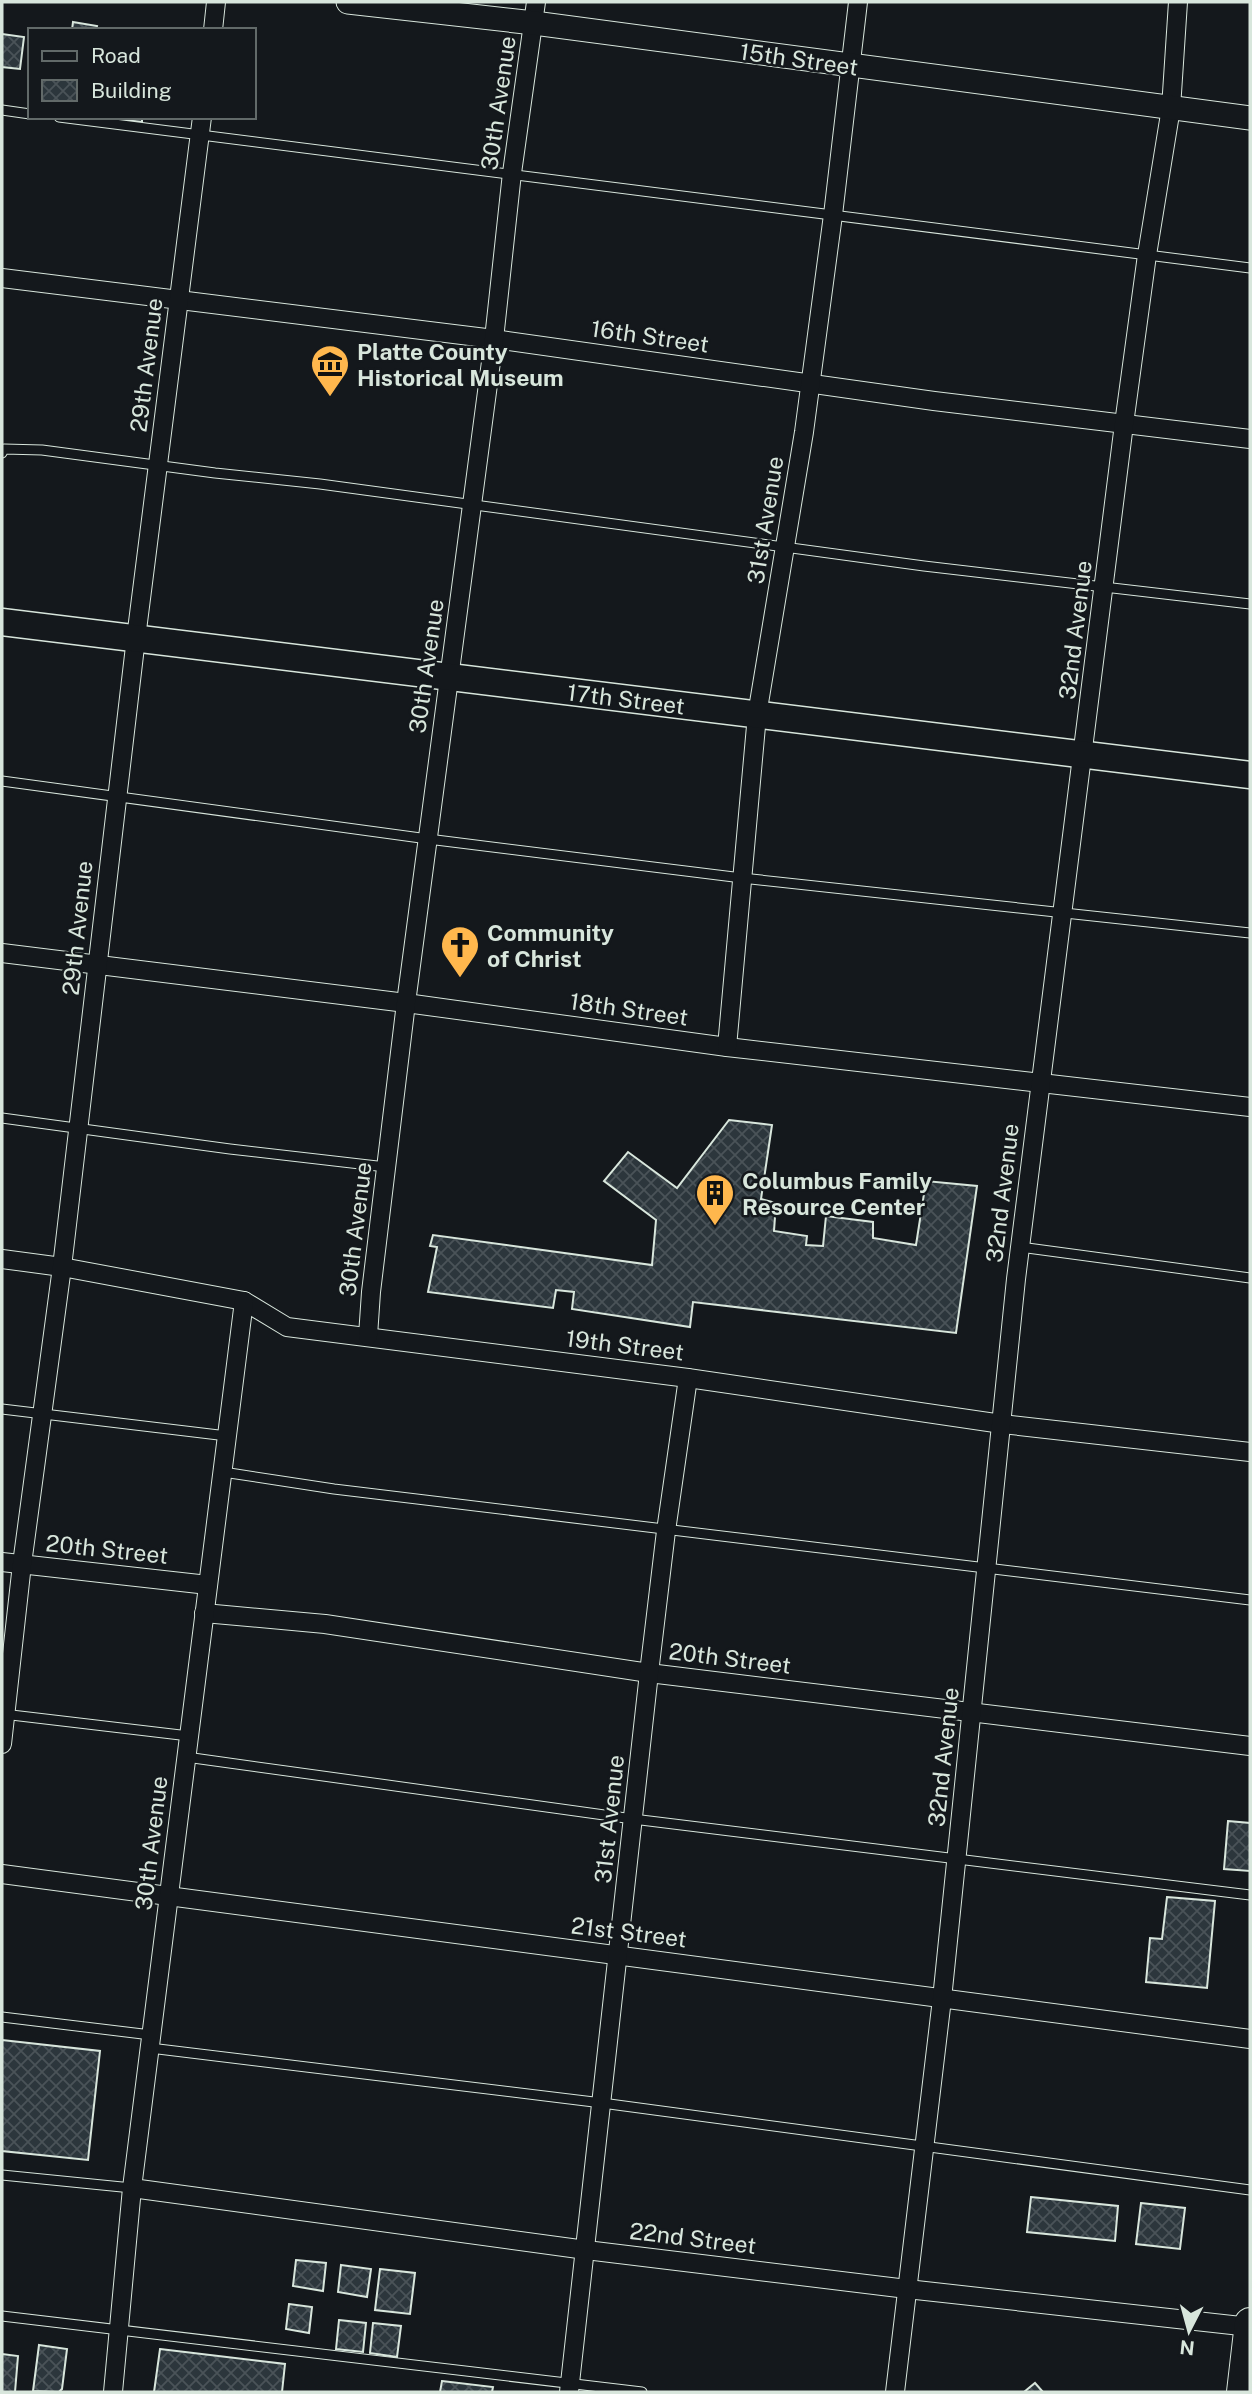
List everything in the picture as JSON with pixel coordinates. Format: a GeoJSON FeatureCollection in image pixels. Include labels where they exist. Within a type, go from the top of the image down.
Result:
{"type":"FeatureCollection","features":[{"type":"Feature","properties":{"kind":"highway"},"geometry":{"type":"LineString","coordinates":[[1242,2392],[1250,2325]]}},
{"type":"Feature","properties":{"kind":"main road","name":"17th Street"},"geometry":{"type":"LineString","coordinates":[[2,622],[1250,775]]}},
{"type":"Feature","properties":{"kind":"street"},"geometry":{"type":"LineString","coordinates":[[213,28],[216,2]]}},
{"type":"Feature","properties":{"kind":"street","name":"15th Street"},"geometry":{"type":"LineString","coordinates":[[348,2],[535,12],[851,66],[1250,118]]}},
{"type":"Feature","properties":{"kind":"street","name":"31st Avenue"},"geometry":{"type":"LineString","coordinates":[[727,1047],[757,715],[811,383],[858,2]]}},
{"type":"Feature","properties":{"kind":"street","name":"32nd Avenue"},"geometry":{"type":"LineString","coordinates":[[895,2392],[942,1999],[1020,1247],[1124,424],[1171,108],[1178,2]]}},
{"type":"Feature","properties":{"kind":"street","name":"30th Avenue"},"geometry":{"type":"LineString","coordinates":[[368,1336],[406,1003],[495,339],[512,173],[535,12]]}},
{"type":"Feature","properties":{"kind":"street","name":"29th Avenue"},"geometry":{"type":"LineString","coordinates":[[2,1744],[3,1714],[62,1267],[136,638],[201,126]]}},
{"type":"Feature","properties":{"kind":"street","name":"16th Street"},"geometry":{"type":"LineString","coordinates":[[2,278],[495,339],[934,401],[1250,439]]}},
{"type":"Feature","properties":{"kind":"street","name":"18th Street"},"geometry":{"type":"LineString","coordinates":[[2,953],[406,1003],[727,1047],[1250,1107]]}},
{"type":"Feature","properties":{"kind":"street","name":"19th Street"},"geometry":{"type":"LineString","coordinates":[[2,1259],[62,1267],[244,1301],[287,1327],[688,1377],[1002,1424],[1250,1452]]}},
{"type":"Feature","properties":{"kind":"street","name":"30th Avenue"},"geometry":{"type":"LineString","coordinates":[[113,2392],[132,2188],[244,1301]]}},
{"type":"Feature","properties":{"kind":"street","name":"31st Avenue"},"geometry":{"type":"LineString","coordinates":[[569,2388],[649,1673],[688,1377]]}},
{"type":"Feature","properties":{"kind":"street","name":"20th Street"},"geometry":{"type":"LineString","coordinates":[[2,1562],[208,1585]]}},
{"type":"Feature","properties":{"kind":"street","name":"20th Street"},"geometry":{"type":"LineString","coordinates":[[204,1613],[324,1624],[649,1673],[1250,1746]]}},
{"type":"Feature","properties":{"kind":"street","name":"21st Street"},"geometry":{"type":"LineString","coordinates":[[2,1874],[1250,2039]]}},
{"type":"Feature","properties":{"kind":"street","name":"22nd Street"},"geometry":{"type":"LineString","coordinates":[[132,2188],[586,2250],[907,2289],[1250,2325]]}},
{"type":"Feature","properties":{"kind":"lane"},"geometry":{"type":"LineString","coordinates":[[2,110],[28,114]]}},
{"type":"Feature","properties":{"kind":"lane"},"geometry":{"type":"LineString","coordinates":[[91,119],[201,126],[512,173],[1250,268]]}},
{"type":"Feature","properties":{"kind":"lane"},"geometry":{"type":"LineString","coordinates":[[2,453],[4,449],[42,450],[320,484],[924,566],[1250,604]]}},
{"type":"Feature","properties":{"kind":"lane"},"geometry":{"type":"LineString","coordinates":[[2,781],[428,839],[608,859],[742,878],[1250,933]]}},
{"type":"Feature","properties":{"kind":"lane"},"geometry":{"type":"LineString","coordinates":[[2,1118],[386,1167]]}},
{"type":"Feature","properties":{"kind":"lane"},"geometry":{"type":"LineString","coordinates":[[1020,1247],[1250,1278]]}},
{"type":"Feature","properties":{"kind":"lane"},"geometry":{"type":"LineString","coordinates":[[2,1409],[227,1436]]}},
{"type":"Feature","properties":{"kind":"lane"},"geometry":{"type":"LineString","coordinates":[[223,1472],[334,1489],[666,1531],[1250,1600]]}},
{"type":"Feature","properties":{"kind":"lane"},"geometry":{"type":"LineString","coordinates":[[3,1714],[189,1736]]}},
{"type":"Feature","properties":{"kind":"lane"},"geometry":{"type":"LineString","coordinates":[[186,1757],[633,1819],[1250,1895]]}},
{"type":"Feature","properties":{"kind":"lane"},"geometry":{"type":"LineString","coordinates":[[2,2017],[151,2041],[602,2104],[1250,2190]]}},
{"type":"Feature","properties":{"kind":"lane"},"geometry":{"type":"LineString","coordinates":[[2,2175],[132,2188]]}},
{"type":"Feature","properties":{"kind":"lane"},"geometry":{"type":"LineString","coordinates":[[2,2316],[569,2388],[642,2392]]}},
{"type":"Feature","properties":{"kind":"building"},"geometry":{"type":"Polygon","coordinates":[[[73,22],[97,26],[96,28],[72,28],[73,22]]]}},
{"type":"Feature","properties":{"kind":"building"},"geometry":{"type":"Polygon","coordinates":[[[2,34],[24,37],[20,69],[2,67],[2,34]]]}},
{"type":"Feature","properties":{"kind":"building"},"geometry":{"type":"Polygon","coordinates":[[[114,119],[142,119],[142,122],[114,119]]]}},
{"type":"Feature","properties":{"kind":"building","name":"Columbus Family Resource Center"},"geometry":{"type":"Polygon","coordinates":[[[729,1120],[772,1125],[761,1199],[776,1203],[774,1231],[807,1236],[806,1245],[823,1246],[826,1216],[873,1222],[873,1238],[916,1245],[926,1181],[977,1186],[956,1333],[693,1302],[690,1327],[572,1309],[574,1292],[556,1290],[553,1308],[428,1292],[437,1247],[430,1246],[433,1235],[652,1265],[656,1220],[604,1181],[628,1152],[677,1188],[729,1120]]]}},
{"type":"Feature","properties":{"kind":"building"},"geometry":{"type":"Polygon","coordinates":[[[1228,1821],[1250,1823],[1250,1871],[1224,1869],[1228,1821]]]}},
{"type":"Feature","properties":{"kind":"building"},"geometry":{"type":"Polygon","coordinates":[[[1167,1897],[1215,1901],[1207,1988],[1146,1982],[1150,1938],[1162,1939],[1167,1897]]]}},
{"type":"Feature","properties":{"kind":"building"},"geometry":{"type":"Polygon","coordinates":[[[2,2040],[100,2051],[88,2160],[2,2151],[2,2040]]]}},
{"type":"Feature","properties":{"kind":"building"},"geometry":{"type":"Polygon","coordinates":[[[1031,2197],[1118,2206],[1115,2241],[1027,2232],[1031,2197]]]}},
{"type":"Feature","properties":{"kind":"building"},"geometry":{"type":"Polygon","coordinates":[[[1141,2203],[1185,2208],[1180,2249],[1136,2244],[1141,2203]]]}},
{"type":"Feature","properties":{"kind":"building"},"geometry":{"type":"Polygon","coordinates":[[[296,2260],[326,2263],[323,2291],[293,2286],[296,2260]]]}},
{"type":"Feature","properties":{"kind":"building"},"geometry":{"type":"Polygon","coordinates":[[[341,2265],[371,2269],[367,2297],[338,2292],[341,2265]]]}},
{"type":"Feature","properties":{"kind":"building"},"geometry":{"type":"Polygon","coordinates":[[[380,2269],[415,2273],[410,2314],[375,2310],[380,2269]]]}},
{"type":"Feature","properties":{"kind":"building"},"geometry":{"type":"Polygon","coordinates":[[[289,2304],[312,2307],[309,2333],[286,2329],[289,2304]]]}},
{"type":"Feature","properties":{"kind":"building"},"geometry":{"type":"Polygon","coordinates":[[[339,2320],[366,2323],[363,2352],[336,2349],[339,2320]]]}},
{"type":"Feature","properties":{"kind":"building"},"geometry":{"type":"Polygon","coordinates":[[[373,2323],[401,2326],[397,2357],[370,2353],[373,2323]]]}},
{"type":"Feature","properties":{"kind":"building"},"geometry":{"type":"Polygon","coordinates":[[[39,2345],[67,2349],[62,2389],[59,2392],[33,2391],[39,2345]]]}},
{"type":"Feature","properties":{"kind":"building"},"geometry":{"type":"Polygon","coordinates":[[[160,2349],[285,2364],[282,2392],[154,2392],[160,2349]]]}},
{"type":"Feature","properties":{"kind":"building"},"geometry":{"type":"Polygon","coordinates":[[[2,2354],[18,2356],[15,2392],[2,2392],[2,2354]]]}},
{"type":"Feature","properties":{"kind":"building"},"geometry":{"type":"Polygon","coordinates":[[[442,2381],[493,2387],[492,2392],[440,2392],[442,2381]]]}},
{"type":"Feature","properties":{"kind":"building"},"geometry":{"type":"Polygon","coordinates":[[[1035,2383],[1043,2392],[1024,2392],[1035,2383]]]}},
{"type":"Feature","properties":{"kind":"place","name":"Platte County Historical Museum"},"geometry":{"type":"Point","coordinates":[330,398]}},
{"type":"Feature","properties":{"kind":"place","name":"Community of Christ"},"geometry":{"type":"Point","coordinates":[460,979]}},
{"type":"Feature","properties":{"kind":"place","name":"Columbus Family Resource Center"},"geometry":{"type":"Point","coordinates":[715,1227]}}]}
